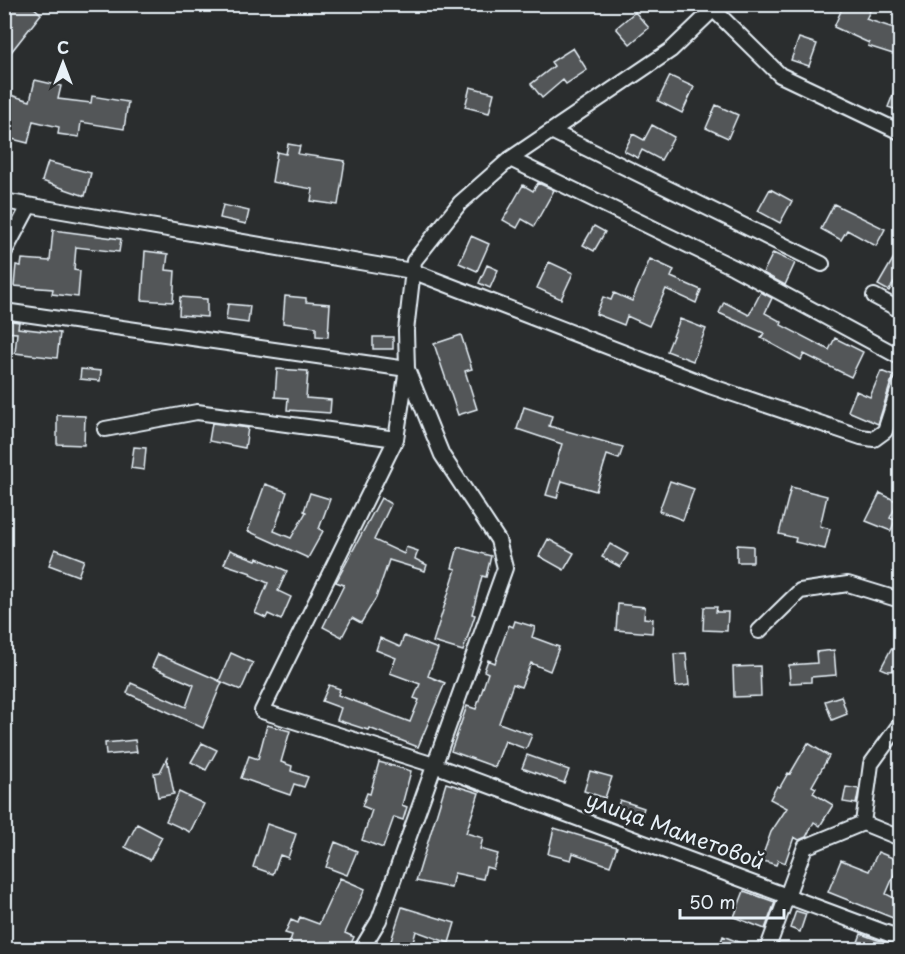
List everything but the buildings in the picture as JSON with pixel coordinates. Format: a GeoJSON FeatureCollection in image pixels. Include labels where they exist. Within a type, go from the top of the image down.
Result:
{"type":"FeatureCollection","features":[{"type":"Feature","properties":{"kind":"street"},"geometry":{"type":"LineString","coordinates":[[105,429],[197,412],[396,439],[407,369],[406,331],[414,261],[460,203],[510,159],[554,132],[671,50],[716,7],[780,75],[900,132]]}},
{"type":"Feature","properties":{"kind":"street"},"geometry":{"type":"LineString","coordinates":[[554,132],[822,264]]}},
{"type":"Feature","properties":{"kind":"street"},"geometry":{"type":"LineString","coordinates":[[510,159],[734,267],[900,357]]}},
{"type":"Feature","properties":{"kind":"street"},"geometry":{"type":"LineString","coordinates":[[4,201],[412,271],[710,386],[861,438],[874,439],[885,431],[900,385]]}},
{"type":"Feature","properties":{"kind":"street"},"geometry":{"type":"LineString","coordinates":[[4,253],[29,206]]}},
{"type":"Feature","properties":{"kind":"street"},"geometry":{"type":"LineString","coordinates":[[874,296],[900,310]]}},
{"type":"Feature","properties":{"kind":"street"},"geometry":{"type":"LineString","coordinates":[[4,311],[407,369]]}},
{"type":"Feature","properties":{"kind":"street"},"geometry":{"type":"LineString","coordinates":[[361,950],[379,921],[505,568],[498,540],[442,455],[407,369]]}},
{"type":"Feature","properties":{"kind":"street","name":"улица Маметовой"},"geometry":{"type":"LineString","coordinates":[[396,439],[262,711],[434,765],[900,938]]}},
{"type":"Feature","properties":{"kind":"street"},"geometry":{"type":"LineString","coordinates":[[759,630],[800,591],[848,584],[900,600]]}},
{"type":"Feature","properties":{"kind":"street"},"geometry":{"type":"LineString","coordinates":[[863,823],[871,764],[900,724]]}},
{"type":"Feature","properties":{"kind":"street"},"geometry":{"type":"LineString","coordinates":[[766,950],[805,847],[863,823],[900,838]]}}]}
